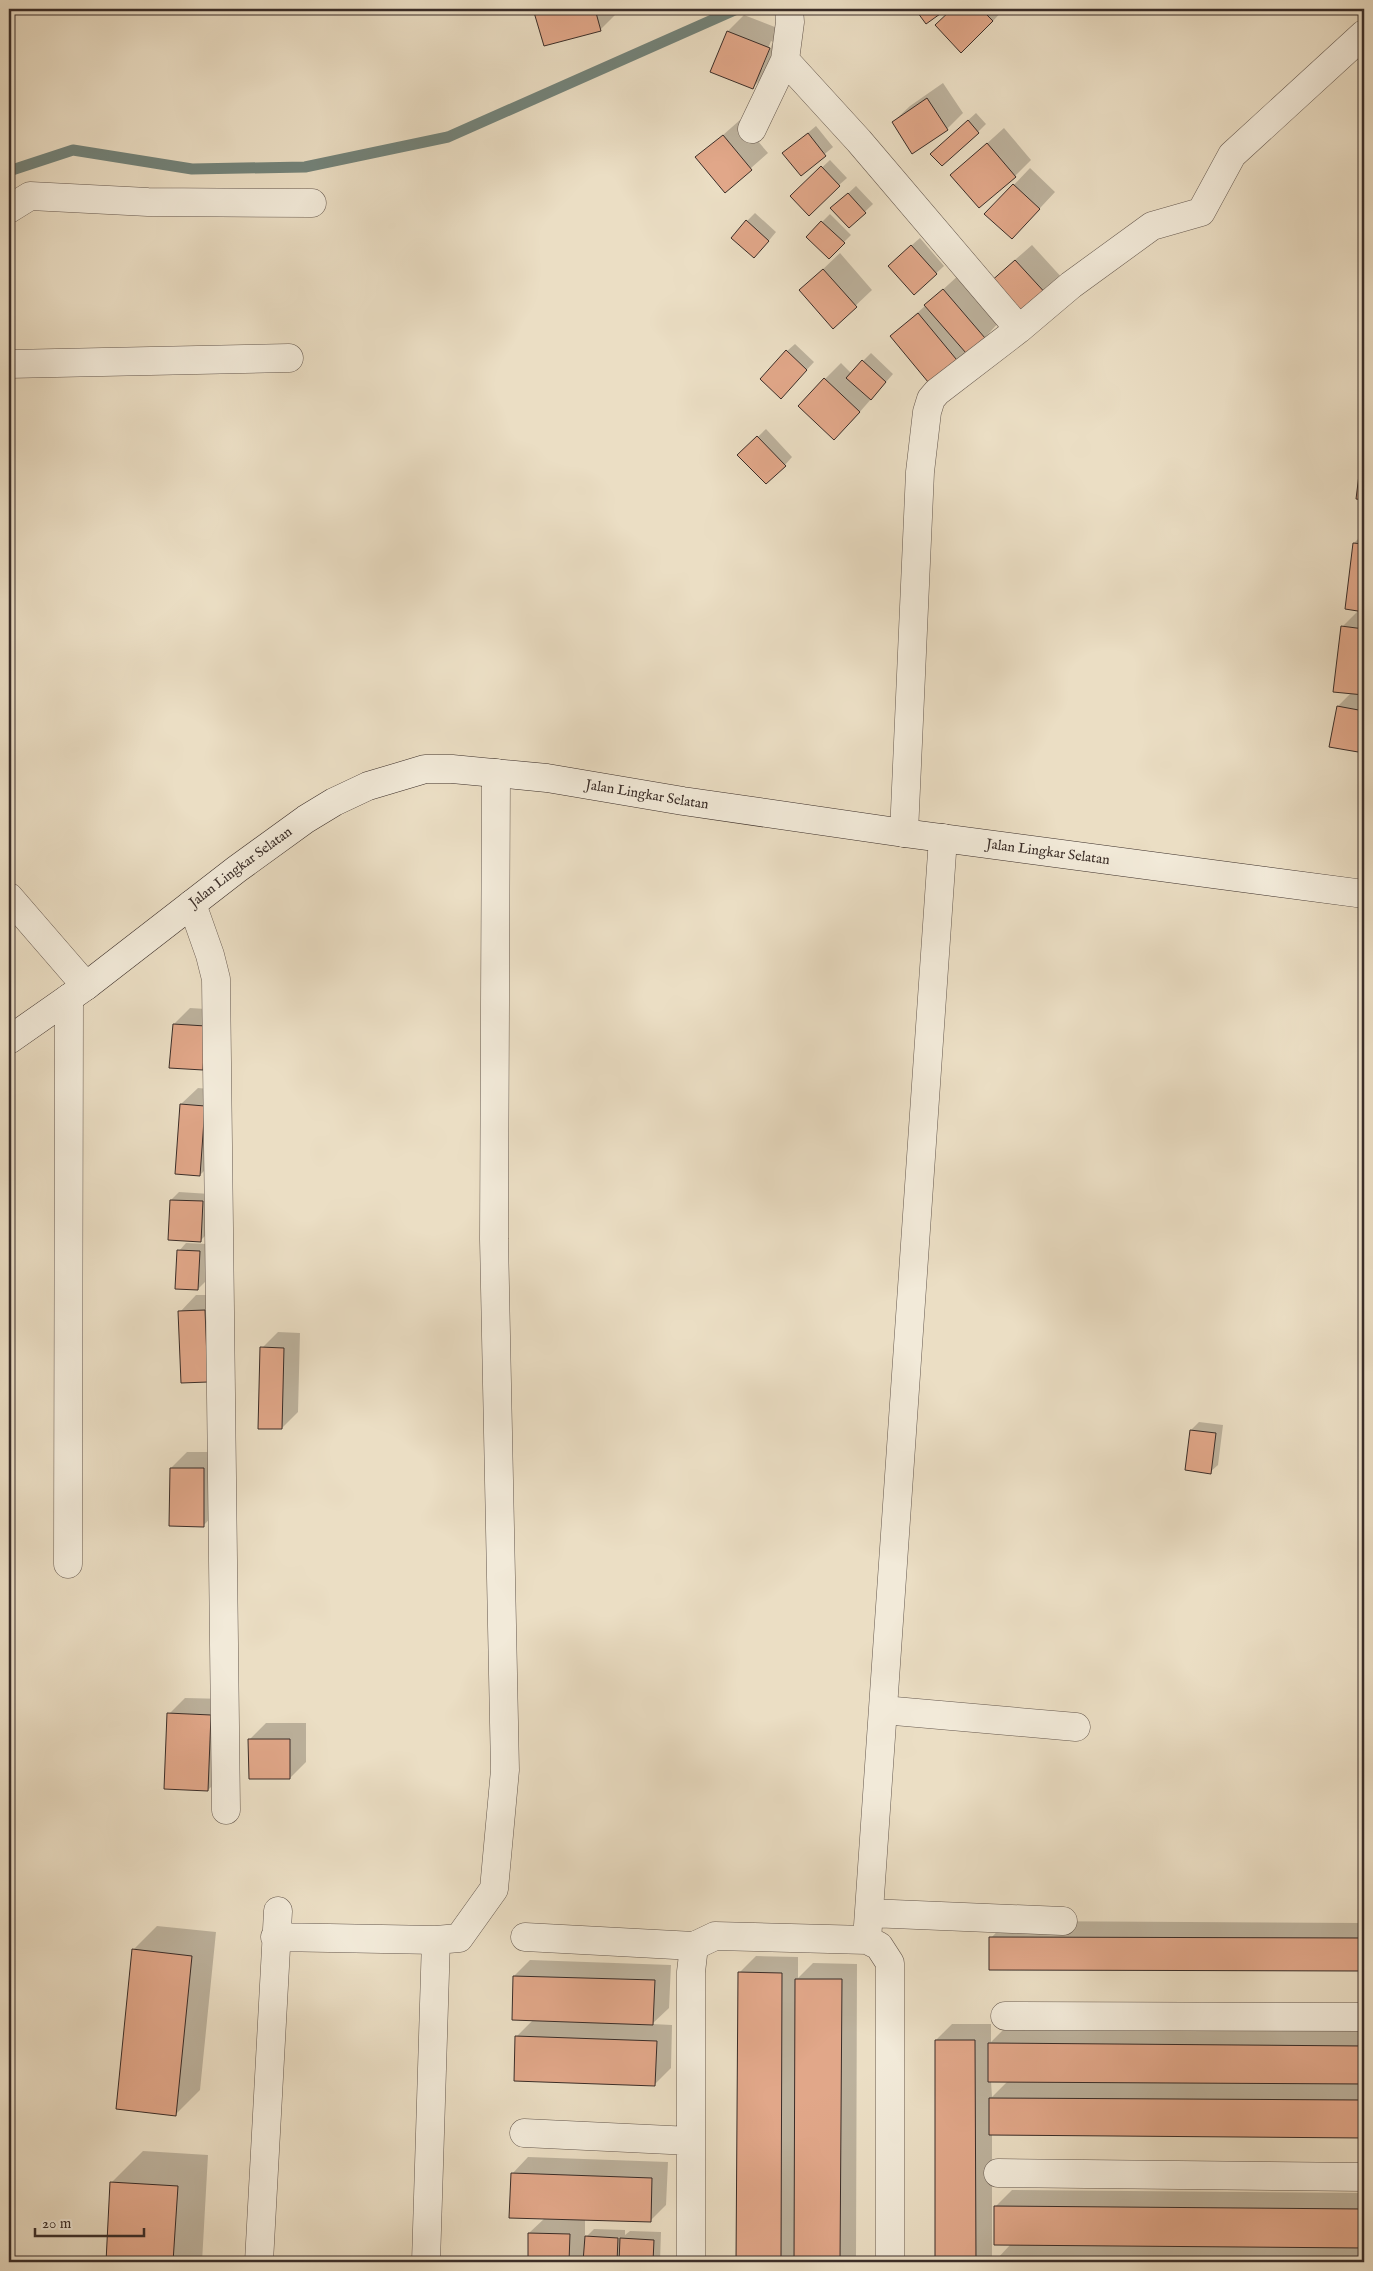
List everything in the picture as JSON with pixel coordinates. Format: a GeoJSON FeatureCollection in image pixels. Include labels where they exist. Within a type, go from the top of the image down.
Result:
{"type":"FeatureCollection","features":[{"type":"Feature","properties":{"kind":"street"},"geometry":{"type":"LineString","coordinates":[[752,129],[785,60],[795,13]]}},
{"type":"Feature","properties":{"kind":"street"},"geometry":{"type":"LineString","coordinates":[[904,833],[920,472],[926,412],[931,399],[937,392],[1019,329],[1071,285],[1152,226],[1201,212],[1232,155],[1364,34]]}},
{"type":"Feature","properties":{"kind":"street"},"geometry":{"type":"LineString","coordinates":[[785,60],[859,141],[1019,329]]}},
{"type":"Feature","properties":{"kind":"street"},"geometry":{"type":"LineString","coordinates":[[9,209],[30,196],[148,202],[312,203]]}},
{"type":"Feature","properties":{"kind":"street"},"geometry":{"type":"LineString","coordinates":[[9,364],[289,358]]}},
{"type":"Feature","properties":{"kind":"street","name":"Jalan Lingkar Selatan"},"geometry":{"type":"LineString","coordinates":[[9,1040],[77,992],[306,819],[334,802],[368,786],[425,770],[496,773],[547,778],[683,801],[904,833],[1364,894]]}},
{"type":"Feature","properties":{"kind":"street"},"geometry":{"type":"LineString","coordinates":[[258,2262],[277,1924],[436,1940],[459,1938],[494,1889],[504,1770],[494,1239],[496,773]]}},
{"type":"Feature","properties":{"kind":"street"},"geometry":{"type":"LineString","coordinates":[[867,1940],[943,838]]}},
{"type":"Feature","properties":{"kind":"street"},"geometry":{"type":"LineString","coordinates":[[9,897],[77,992],[68,1564]]}},
{"type":"Feature","properties":{"kind":"street"},"geometry":{"type":"LineString","coordinates":[[192,904],[210,955],[216,979],[226,1810]]}},
{"type":"Feature","properties":{"kind":"street"},"geometry":{"type":"LineString","coordinates":[[883,1710],[1076,1727]]}},
{"type":"Feature","properties":{"kind":"street"},"geometry":{"type":"LineString","coordinates":[[869,1913],[1063,1921]]}},
{"type":"Feature","properties":{"kind":"street"},"geometry":{"type":"LineString","coordinates":[[524,1937],[694,1946],[716,1936],[867,1940],[880,1946],[890,1963],[890,2262]]}},
{"type":"Feature","properties":{"kind":"street"},"geometry":{"type":"LineString","coordinates":[[426,2262],[436,1940]]}},
{"type":"Feature","properties":{"kind":"street"},"geometry":{"type":"LineString","coordinates":[[691,2262],[690,1972],[694,1946]]}},
{"type":"Feature","properties":{"kind":"street"},"geometry":{"type":"LineString","coordinates":[[1005,2016],[1364,2017]]}},
{"type":"Feature","properties":{"kind":"street"},"geometry":{"type":"LineString","coordinates":[[524,2133],[691,2141]]}},
{"type":"Feature","properties":{"kind":"street"},"geometry":{"type":"LineString","coordinates":[[998,2173],[1364,2176]]}},
{"type":"Feature","properties":{"kind":"building"},"geometry":{"type":"Polygon","coordinates":[[[533,9],[595,9],[601,31],[544,46],[533,9]]]}},
{"type":"Feature","properties":{"kind":"building"},"geometry":{"type":"Polygon","coordinates":[[[915,9],[947,9],[926,24],[915,9]]]}},
{"type":"Feature","properties":{"kind":"building"},"geometry":{"type":"Polygon","coordinates":[[[952,9],[981,9],[993,21],[961,53],[935,25],[952,9]]]}},
{"type":"Feature","properties":{"kind":"building"},"geometry":{"type":"Polygon","coordinates":[[[727,31],[770,48],[753,89],[710,72],[727,31]]]}},
{"type":"Feature","properties":{"kind":"building"},"geometry":{"type":"Polygon","coordinates":[[[927,98],[948,130],[912,154],[892,122],[927,98]]]}},
{"type":"Feature","properties":{"kind":"building"},"geometry":{"type":"Polygon","coordinates":[[[968,120],[979,133],[942,166],[930,154],[968,120]]]}},
{"type":"Feature","properties":{"kind":"building"},"geometry":{"type":"Polygon","coordinates":[[[808,133],[826,156],[801,176],[782,153],[808,133]]]}},
{"type":"Feature","properties":{"kind":"building"},"geometry":{"type":"Polygon","coordinates":[[[723,135],[752,170],[725,193],[695,157],[723,135]]]}},
{"type":"Feature","properties":{"kind":"building"},"geometry":{"type":"Polygon","coordinates":[[[987,143],[1016,177],[979,208],[950,175],[987,143]]]}},
{"type":"Feature","properties":{"kind":"building"},"geometry":{"type":"Polygon","coordinates":[[[821,166],[840,186],[809,216],[790,196],[821,166]]]}},
{"type":"Feature","properties":{"kind":"building"},"geometry":{"type":"Polygon","coordinates":[[[1013,184],[1040,209],[1012,239],[984,214],[1013,184]]]}},
{"type":"Feature","properties":{"kind":"building"},"geometry":{"type":"Polygon","coordinates":[[[848,193],[866,213],[849,228],[830,208],[848,193]]]}},
{"type":"Feature","properties":{"kind":"building"},"geometry":{"type":"Polygon","coordinates":[[[746,220],[769,241],[754,258],[731,238],[746,220]]]}},
{"type":"Feature","properties":{"kind":"building"},"geometry":{"type":"Polygon","coordinates":[[[821,221],[845,243],[829,259],[806,237],[821,221]]]}},
{"type":"Feature","properties":{"kind":"building"},"geometry":{"type":"Polygon","coordinates":[[[911,245],[937,274],[914,295],[888,266],[911,245]]]}},
{"type":"Feature","properties":{"kind":"building"},"geometry":{"type":"Polygon","coordinates":[[[1015,260],[1049,297],[1023,320],[989,283],[1015,260]]]}},
{"type":"Feature","properties":{"kind":"building"},"geometry":{"type":"Polygon","coordinates":[[[823,269],[857,307],[833,329],[799,290],[823,269]]]}},
{"type":"Feature","properties":{"kind":"building"},"geometry":{"type":"Polygon","coordinates":[[[943,289],[985,338],[966,353],[924,305],[943,289]]]}},
{"type":"Feature","properties":{"kind":"building"},"geometry":{"type":"Polygon","coordinates":[[[918,313],[961,365],[933,388],[890,336],[918,313]]]}},
{"type":"Feature","properties":{"kind":"building"},"geometry":{"type":"Polygon","coordinates":[[[786,350],[807,370],[781,399],[760,379],[786,350]]]}},
{"type":"Feature","properties":{"kind":"building"},"geometry":{"type":"Polygon","coordinates":[[[862,360],[886,382],[871,400],[846,378],[862,360]]]}},
{"type":"Feature","properties":{"kind":"building"},"geometry":{"type":"Polygon","coordinates":[[[824,378],[860,412],[834,440],[798,406],[824,378]]]}},
{"type":"Feature","properties":{"kind":"building"},"geometry":{"type":"Polygon","coordinates":[[[1364,434],[1364,500],[1356,499],[1364,434]]]}},
{"type":"Feature","properties":{"kind":"building"},"geometry":{"type":"Polygon","coordinates":[[[757,436],[786,466],[766,484],[737,455],[757,436]]]}},
{"type":"Feature","properties":{"kind":"building"},"geometry":{"type":"Polygon","coordinates":[[[1353,543],[1364,544],[1364,612],[1345,609],[1353,543]]]}},
{"type":"Feature","properties":{"kind":"building"},"geometry":{"type":"Polygon","coordinates":[[[1341,626],[1364,629],[1364,695],[1333,692],[1341,626]]]}},
{"type":"Feature","properties":{"kind":"building"},"geometry":{"type":"Polygon","coordinates":[[[1337,706],[1364,711],[1364,753],[1329,747],[1337,706]]]}},
{"type":"Feature","properties":{"kind":"building"},"geometry":{"type":"Polygon","coordinates":[[[173,1024],[206,1026],[203,1070],[169,1068],[173,1024]]]}},
{"type":"Feature","properties":{"kind":"building"},"geometry":{"type":"Polygon","coordinates":[[[180,1104],[205,1106],[200,1176],[175,1174],[180,1104]]]}},
{"type":"Feature","properties":{"kind":"building"},"geometry":{"type":"Polygon","coordinates":[[[170,1200],[203,1201],[201,1242],[168,1240],[170,1200]]]}},
{"type":"Feature","properties":{"kind":"building"},"geometry":{"type":"Polygon","coordinates":[[[177,1250],[200,1251],[198,1290],[175,1289],[177,1250]]]}},
{"type":"Feature","properties":{"kind":"building"},"geometry":{"type":"Polygon","coordinates":[[[205,1310],[208,1382],[181,1383],[178,1311],[205,1310]]]}},
{"type":"Feature","properties":{"kind":"building"},"geometry":{"type":"Polygon","coordinates":[[[260,1347],[284,1348],[282,1429],[258,1429],[260,1347]]]}},
{"type":"Feature","properties":{"kind":"building"},"geometry":{"type":"Polygon","coordinates":[[[1190,1430],[1216,1433],[1211,1474],[1185,1470],[1190,1430]]]}},
{"type":"Feature","properties":{"kind":"building"},"geometry":{"type":"Polygon","coordinates":[[[170,1468],[204,1468],[204,1527],[169,1526],[170,1468]]]}},
{"type":"Feature","properties":{"kind":"building"},"geometry":{"type":"Polygon","coordinates":[[[167,1713],[211,1715],[208,1791],[164,1789],[167,1713]]]}},
{"type":"Feature","properties":{"kind":"building"},"geometry":{"type":"Polygon","coordinates":[[[248,1739],[290,1739],[290,1779],[249,1779],[248,1739]]]}},
{"type":"Feature","properties":{"kind":"building"},"geometry":{"type":"Polygon","coordinates":[[[989,1937],[1364,1938],[1364,1971],[989,1970],[989,1937]]]}},
{"type":"Feature","properties":{"kind":"building"},"geometry":{"type":"Polygon","coordinates":[[[132,1949],[192,1956],[176,2116],[116,2109],[132,1949]]]}},
{"type":"Feature","properties":{"kind":"building"},"geometry":{"type":"Polygon","coordinates":[[[738,1972],[782,1973],[781,2262],[736,2262],[738,1972]]]}},
{"type":"Feature","properties":{"kind":"building"},"geometry":{"type":"Polygon","coordinates":[[[513,1976],[655,1980],[653,2025],[512,2020],[513,1976]]]}},
{"type":"Feature","properties":{"kind":"building"},"geometry":{"type":"Polygon","coordinates":[[[795,1979],[842,1979],[840,2262],[794,2262],[795,1979]]]}},
{"type":"Feature","properties":{"kind":"building"},"geometry":{"type":"Polygon","coordinates":[[[515,2036],[657,2041],[655,2086],[514,2081],[515,2036]]]}},
{"type":"Feature","properties":{"kind":"building"},"geometry":{"type":"Polygon","coordinates":[[[935,2040],[975,2040],[976,2262],[935,2262],[935,2040]]]}},
{"type":"Feature","properties":{"kind":"building"},"geometry":{"type":"Polygon","coordinates":[[[988,2043],[1364,2046],[1364,2084],[988,2082],[988,2043]]]}},
{"type":"Feature","properties":{"kind":"building"},"geometry":{"type":"Polygon","coordinates":[[[989,2098],[1364,2100],[1364,2138],[989,2135],[989,2098]]]}},
{"type":"Feature","properties":{"kind":"building"},"geometry":{"type":"Polygon","coordinates":[[[511,2173],[652,2178],[651,2222],[509,2218],[511,2173]]]}},
{"type":"Feature","properties":{"kind":"building"},"geometry":{"type":"Polygon","coordinates":[[[110,2182],[178,2186],[173,2262],[106,2262],[110,2182]]]}},
{"type":"Feature","properties":{"kind":"building"},"geometry":{"type":"Polygon","coordinates":[[[994,2206],[1364,2209],[1364,2248],[994,2245],[994,2206]]]}},
{"type":"Feature","properties":{"kind":"building"},"geometry":{"type":"Polygon","coordinates":[[[528,2233],[570,2234],[569,2262],[528,2262],[528,2233]]]}},
{"type":"Feature","properties":{"kind":"building"},"geometry":{"type":"Polygon","coordinates":[[[585,2236],[618,2238],[617,2262],[583,2262],[585,2236]]]}},
{"type":"Feature","properties":{"kind":"building"},"geometry":{"type":"Polygon","coordinates":[[[620,2238],[654,2240],[653,2262],[619,2262],[620,2238]]]}},
{"type":"Feature","properties":{"kind":"building"},"geometry":{"type":"Polygon","coordinates":[[[994,2259],[1364,2262],[994,2262],[994,2259]]]}},
{"type":"Feature","properties":{"kind":"waterway"},"geometry":{"type":"LineString","coordinates":[[9,171],[73,150],[192,169],[305,167],[448,137],[737,9]]}}]}
